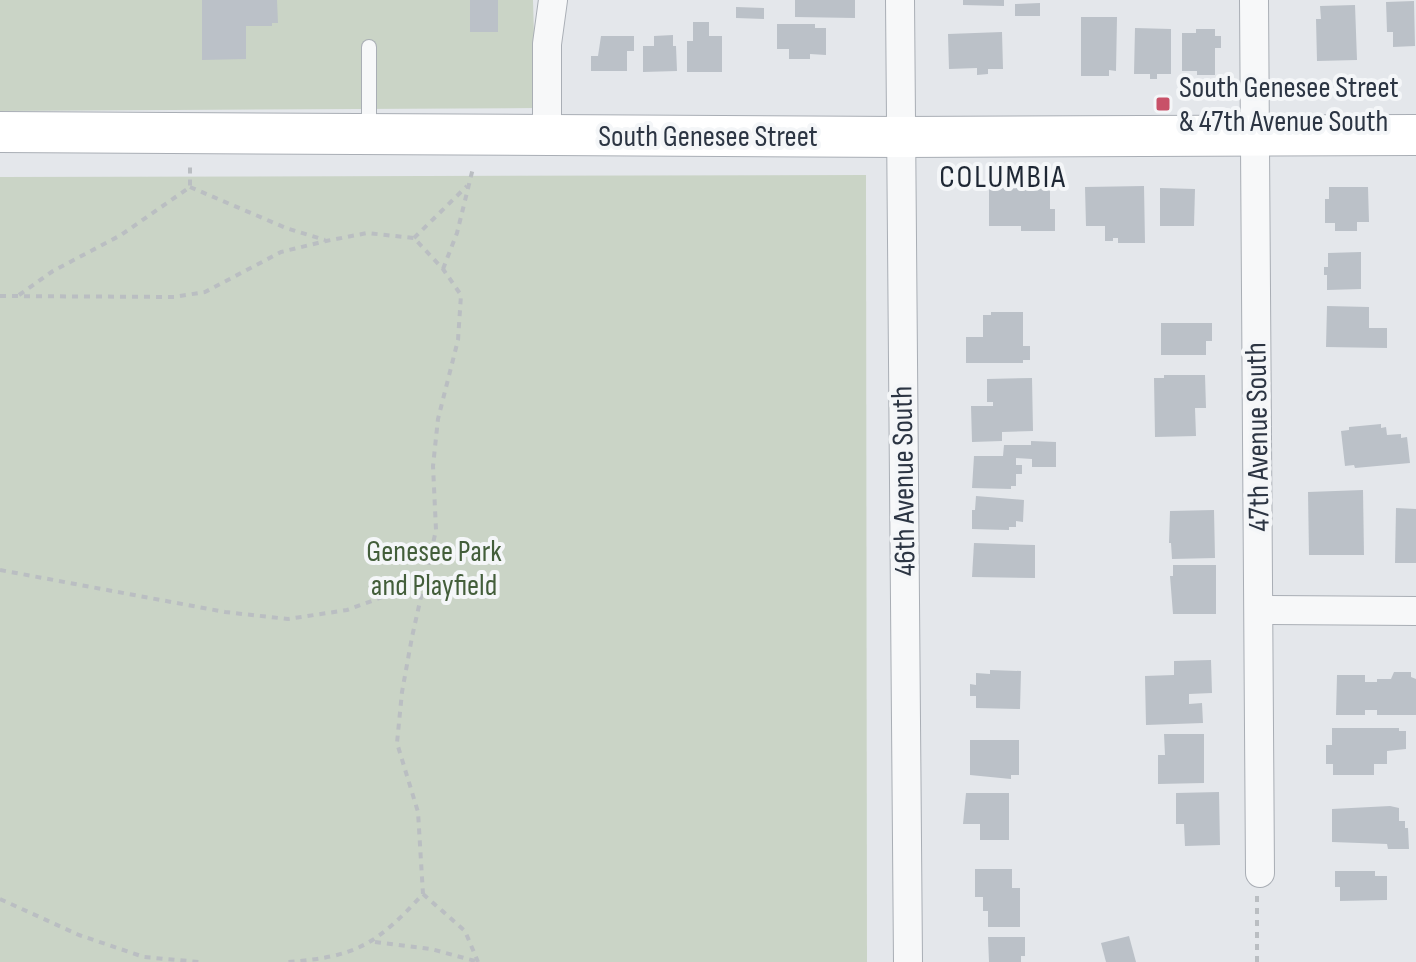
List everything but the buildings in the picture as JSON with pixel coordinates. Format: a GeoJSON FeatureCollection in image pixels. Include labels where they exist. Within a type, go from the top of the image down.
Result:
{"type":"FeatureCollection","features":[{"type":"Feature","properties":{"kind":"street"},"geometry":{"type":"LineString","coordinates":[[547,135],[547,44],[553,0]]}},
{"type":"Feature","properties":{"kind":"street","name":"46th Avenue South"},"geometry":{"type":"LineString","coordinates":[[900,0],[908,962]]}},
{"type":"Feature","properties":{"kind":"street","name":"47th Avenue South"},"geometry":{"type":"LineString","coordinates":[[1254,0],[1258,883]]}},
{"type":"Feature","properties":{"kind":"street","name":"South Genesee Street"},"geometry":{"type":"LineString","coordinates":[[0,132],[900,137],[1416,135]]}},
{"type":"Feature","properties":{"kind":"street"},"geometry":{"type":"LineString","coordinates":[[1259,610],[1416,611]]}},
{"type":"Feature","properties":{"kind":"lane"},"geometry":{"type":"LineString","coordinates":[[369,47],[370,134]]}},
{"type":"Feature","properties":{"kind":"path"},"geometry":{"type":"LineString","coordinates":[[443,269],[457,233],[474,160]]}},
{"type":"Feature","properties":{"kind":"path"},"geometry":{"type":"LineString","coordinates":[[190,165],[190,187]]}},
{"type":"Feature","properties":{"kind":"path"},"geometry":{"type":"LineString","coordinates":[[414,238],[469,184]]}},
{"type":"Feature","properties":{"kind":"path"},"geometry":{"type":"LineString","coordinates":[[190,187],[286,228],[326,241]]}},
{"type":"Feature","properties":{"kind":"path"},"geometry":{"type":"LineString","coordinates":[[17,296],[53,271],[121,235],[190,187]]}},
{"type":"Feature","properties":{"kind":"path"},"geometry":{"type":"LineString","coordinates":[[0,296],[174,297],[205,292],[281,252],[367,233],[414,238],[443,269],[461,295],[458,340],[438,419],[433,466],[436,530],[407,664],[397,743],[418,812],[423,894],[465,931],[478,962]]}},
{"type":"Feature","properties":{"kind":"path"},"geometry":{"type":"LineString","coordinates":[[0,570],[225,612],[288,619],[347,610],[426,581]]}},
{"type":"Feature","properties":{"kind":"path"},"geometry":{"type":"LineString","coordinates":[[1257,962],[1258,883]]}},
{"type":"Feature","properties":{"kind":"path"},"geometry":{"type":"LineString","coordinates":[[287,962],[328,959],[375,942],[423,894]]}},
{"type":"Feature","properties":{"kind":"path"},"geometry":{"type":"LineString","coordinates":[[0,899],[79,935],[144,957],[199,962]]}},
{"type":"Feature","properties":{"kind":"path"},"geometry":{"type":"LineString","coordinates":[[375,942],[431,949],[478,962]]}},
{"type":"Feature","properties":{"kind":"green space"},"geometry":{"type":"Polygon","coordinates":[[[0,0],[533,0],[536,108],[0,111],[0,0]]]}},
{"type":"Feature","properties":{"kind":"green space","name":"Genesee Park and Playfield"},"geometry":{"type":"Polygon","coordinates":[[[866,175],[867,962],[0,962],[0,177],[866,175]]]}},
{"type":"Feature","properties":{"kind":"place","name":"South Genesee Street & 47th Avenue South"},"geometry":{"type":"Point","coordinates":[1163,104]}},
{"type":"Feature","properties":{"kind":"district","name":"COLUMBIA"},"geometry":{"type":"Point","coordinates":[1003,176]}}]}
